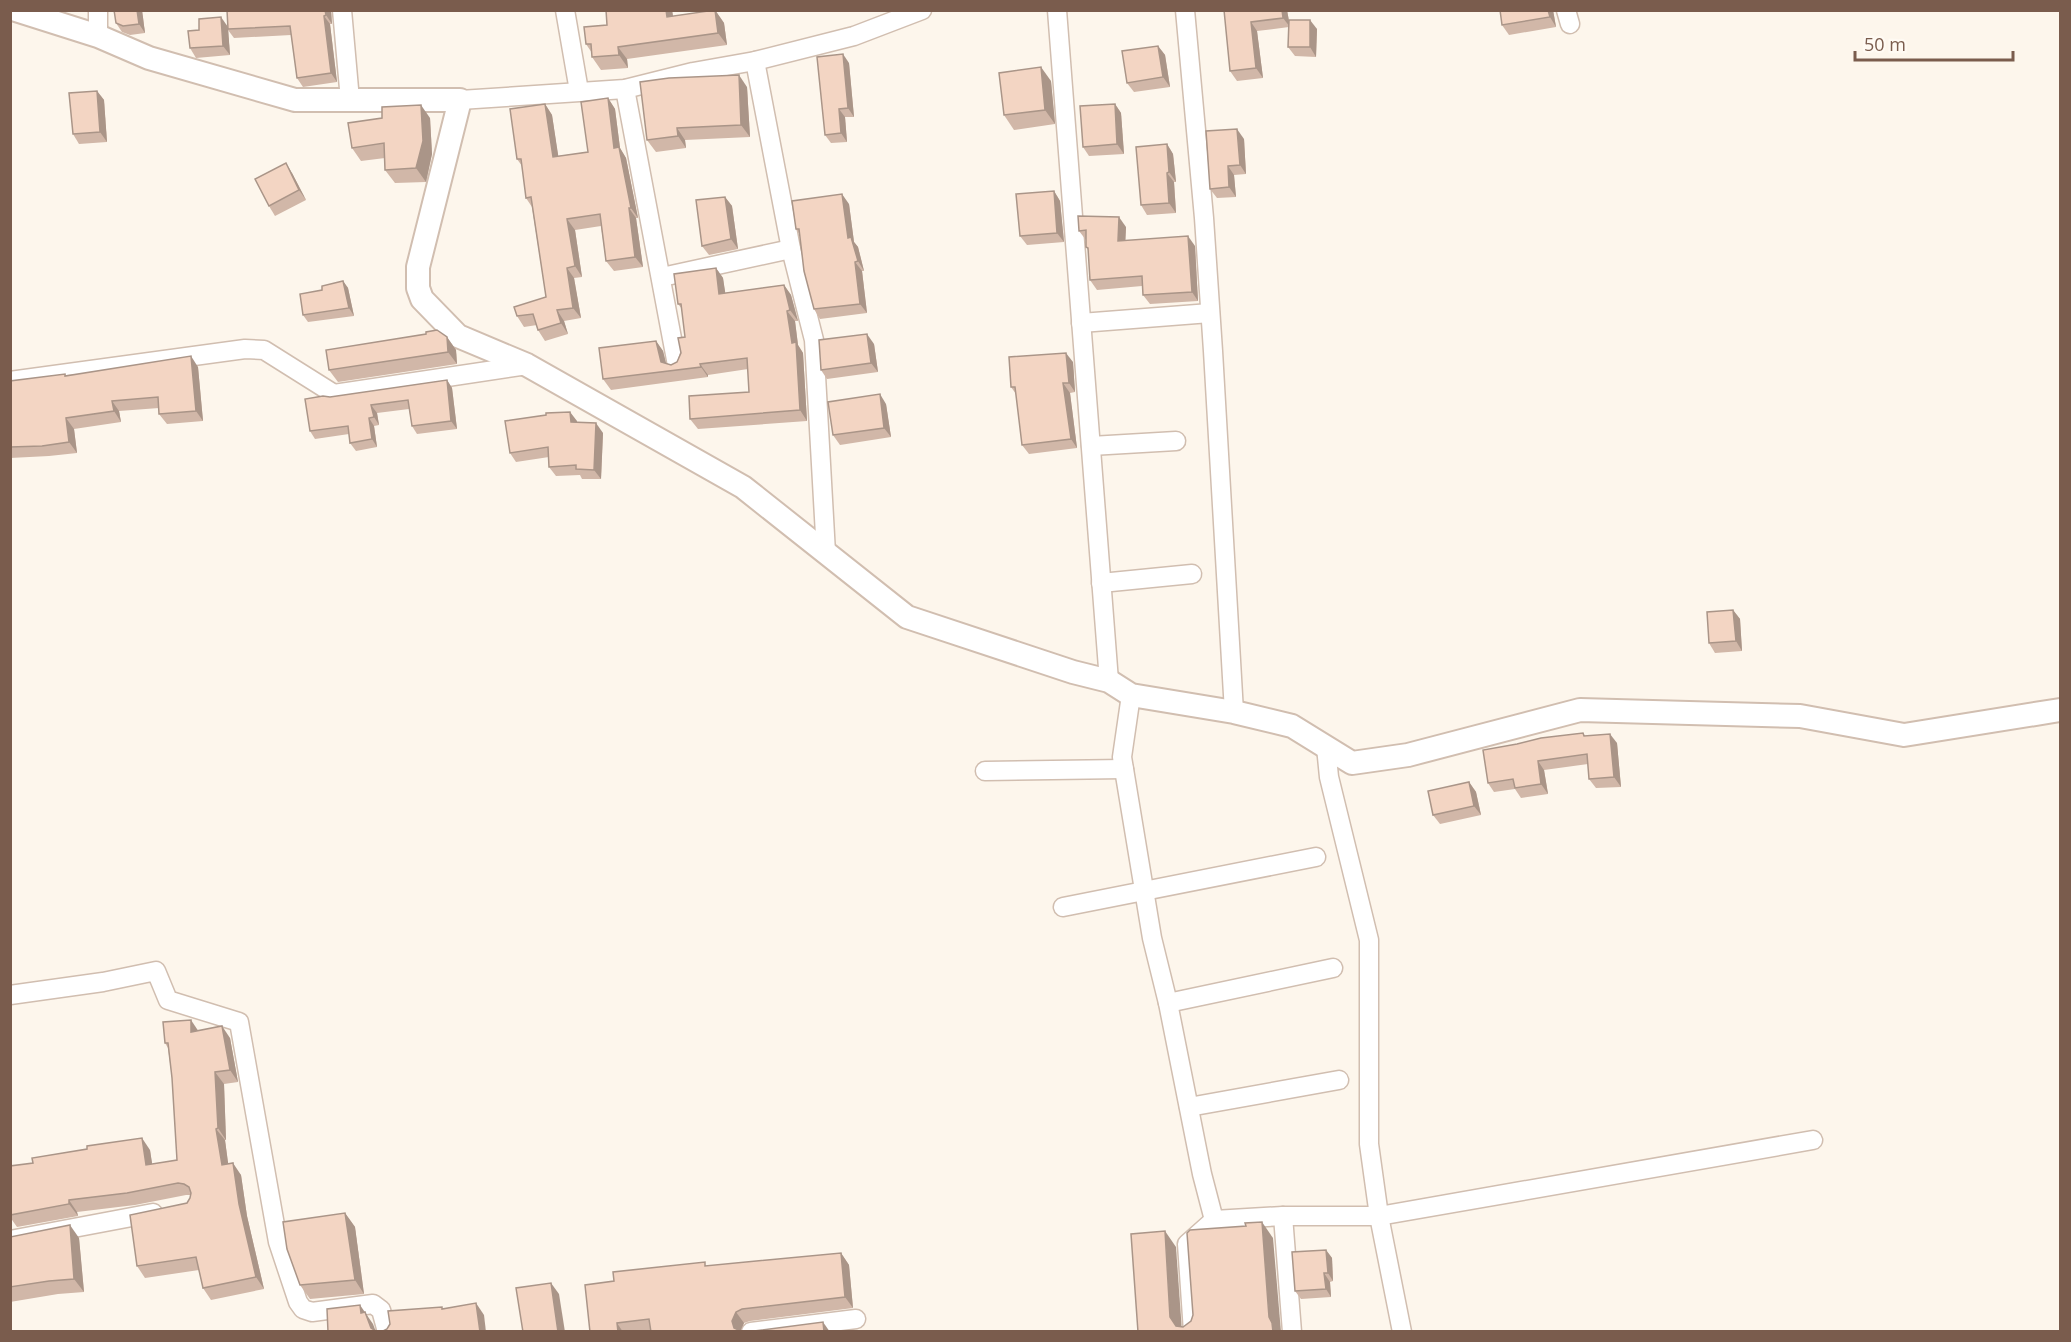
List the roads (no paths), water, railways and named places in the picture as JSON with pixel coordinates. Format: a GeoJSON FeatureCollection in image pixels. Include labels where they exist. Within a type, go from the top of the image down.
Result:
{"type":"FeatureCollection","features":[{"type":"Feature","properties":{"kind":"street"},"geometry":{"type":"LineString","coordinates":[[16,10],[98,36],[148,58],[295,100],[460,100],[625,89],[693,72],[755,61],[855,36],[922,10]]}},
{"type":"Feature","properties":{"kind":"street"},"geometry":{"type":"LineString","coordinates":[[98,10],[98,36]]}},
{"type":"Feature","properties":{"kind":"street"},"geometry":{"type":"LineString","coordinates":[[342,10],[350,100]]}},
{"type":"Feature","properties":{"kind":"street"},"geometry":{"type":"LineString","coordinates":[[565,10],[579,91]]}},
{"type":"Feature","properties":{"kind":"street"},"geometry":{"type":"LineString","coordinates":[[1057,10],[1109,681]]}},
{"type":"Feature","properties":{"kind":"street"},"geometry":{"type":"LineString","coordinates":[[1185,10],[1204,218],[1234,712]]}},
{"type":"Feature","properties":{"kind":"street"},"geometry":{"type":"LineString","coordinates":[[755,61],[790,249],[814,340],[826,553]]}},
{"type":"Feature","properties":{"kind":"street"},"geometry":{"type":"LineString","coordinates":[[625,89],[677,365]]}},
{"type":"Feature","properties":{"kind":"street"},"geometry":{"type":"LineString","coordinates":[[460,100],[418,267],[418,288],[422,299],[458,336],[527,365],[743,487],[907,617],[1074,672],[1109,681],[1131,695],[1234,712],[1292,726],[1352,763],[1408,755],[1580,710],[1800,716],[1904,735],[2061,710]]}},
{"type":"Feature","properties":{"kind":"street"},"geometry":{"type":"LineString","coordinates":[[661,278],[790,249]]}},
{"type":"Feature","properties":{"kind":"street"},"geometry":{"type":"LineString","coordinates":[[1082,323],[1210,313]]}},
{"type":"Feature","properties":{"kind":"street"},"geometry":{"type":"LineString","coordinates":[[10,381],[244,349],[264,350],[334,394],[527,365]]}},
{"type":"Feature","properties":{"kind":"street"},"geometry":{"type":"LineString","coordinates":[[1091,446],[1176,441]]}},
{"type":"Feature","properties":{"kind":"street"},"geometry":{"type":"LineString","coordinates":[[1101,583],[1192,574]]}},
{"type":"Feature","properties":{"kind":"street"},"geometry":{"type":"LineString","coordinates":[[1131,695],[1122,757],[1152,938],[1168,1003],[1202,1174],[1214,1220]]}},
{"type":"Feature","properties":{"kind":"street"},"geometry":{"type":"LineString","coordinates":[[1326,747],[1329,777],[1369,940],[1369,1144],[1379,1216],[1402,1332]]}},
{"type":"Feature","properties":{"kind":"street"},"geometry":{"type":"LineString","coordinates":[[985,771],[1125,769]]}},
{"type":"Feature","properties":{"kind":"street"},"geometry":{"type":"LineString","coordinates":[[1064,907],[1316,857]]}},
{"type":"Feature","properties":{"kind":"street"},"geometry":{"type":"LineString","coordinates":[[1168,1003],[1333,968]]}},
{"type":"Feature","properties":{"kind":"street"},"geometry":{"type":"LineString","coordinates":[[10,995],[103,982],[156,971],[168,1000],[239,1022],[278,1242],[298,1302],[303,1309],[312,1312],[373,1304],[381,1310],[387,1332]]}},
{"type":"Feature","properties":{"kind":"street"},"geometry":{"type":"LineString","coordinates":[[1189,1107],[1339,1080]]}},
{"type":"Feature","properties":{"kind":"street"},"geometry":{"type":"LineString","coordinates":[[1193,1332],[1187,1244],[1214,1220],[1283,1216],[1379,1216],[1813,1140]]}},
{"type":"Feature","properties":{"kind":"street"},"geometry":{"type":"LineString","coordinates":[[10,1240],[166,1210]]}},
{"type":"Feature","properties":{"kind":"street"},"geometry":{"type":"LineString","coordinates":[[1283,1216],[1292,1332]]}},
{"type":"Feature","properties":{"kind":"street"},"geometry":{"type":"LineString","coordinates":[[752,1332],[856,1320]]}}]}
